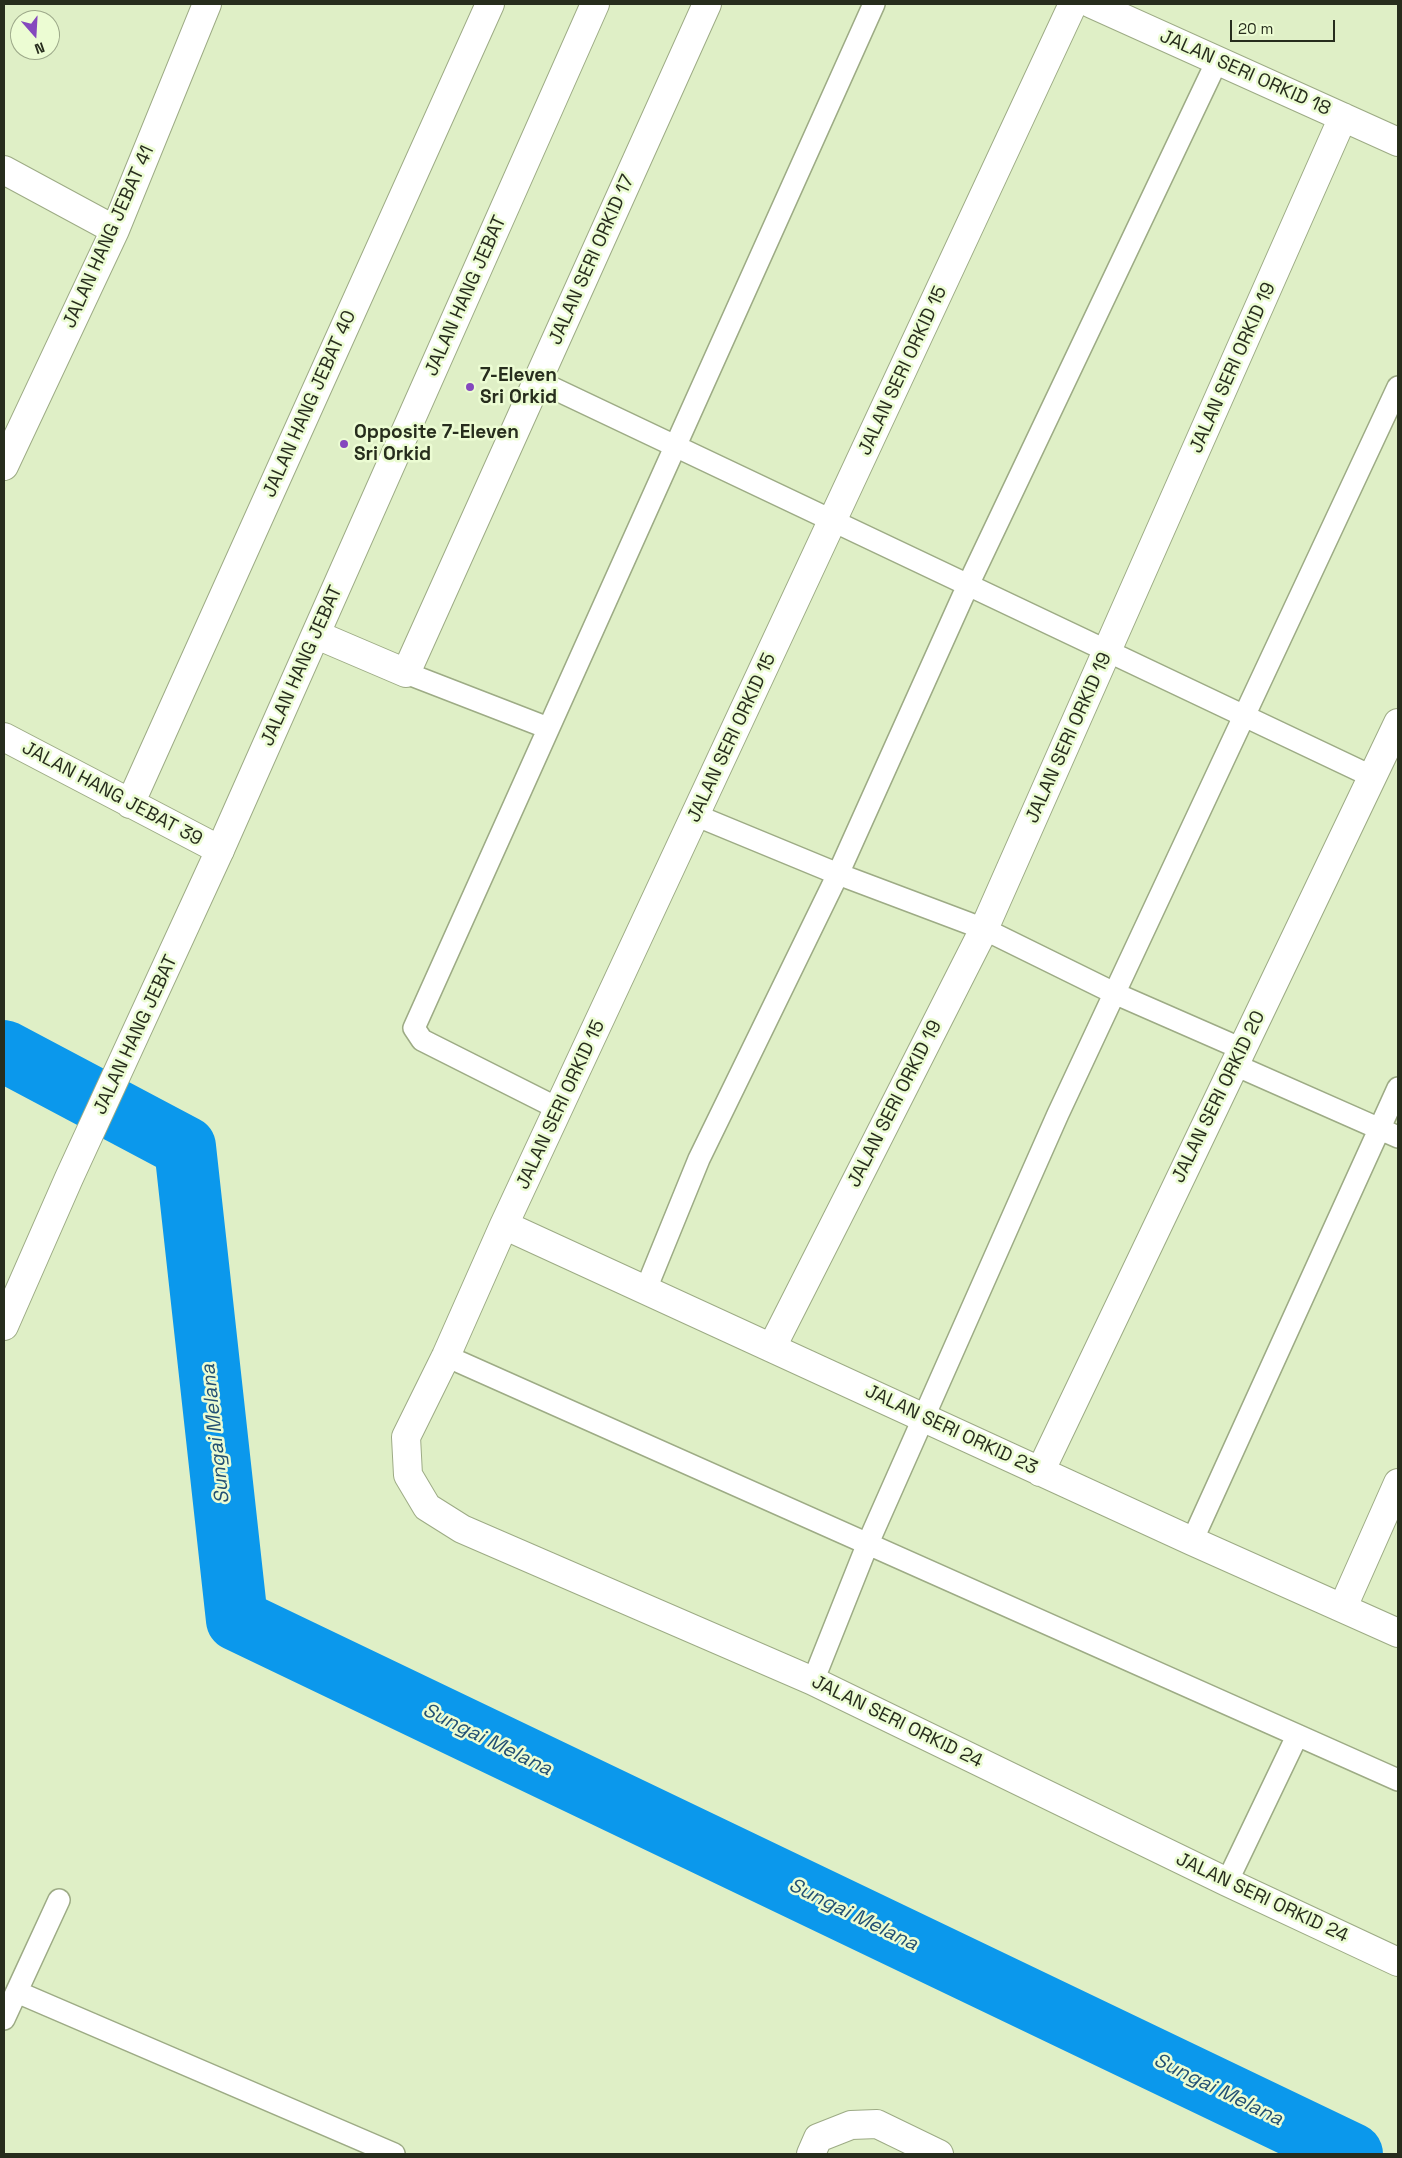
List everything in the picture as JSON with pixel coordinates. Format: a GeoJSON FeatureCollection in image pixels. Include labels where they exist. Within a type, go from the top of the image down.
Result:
{"type":"FeatureCollection","features":[{"type":"Feature","properties":{"kind":"street","name":"JALAN HANG JEBAT 41"},"geometry":{"type":"LineString","coordinates":[[5,458],[115,230],[207,4]]}},
{"type":"Feature","properties":{"kind":"street","name":"JALAN HANG JEBAT 40"},"geometry":{"type":"LineString","coordinates":[[130,804],[490,4]]}},
{"type":"Feature","properties":{"kind":"street","name":"JALAN HANG JEBAT"},"geometry":{"type":"LineString","coordinates":[[4,1326],[69,1178],[154,997],[317,635],[595,4]]}},
{"type":"Feature","properties":{"kind":"street","name":"JALAN SERI ORKID 17"},"geometry":{"type":"LineString","coordinates":[[406,673],[707,4]]}},
{"type":"Feature","properties":{"kind":"street","name":"JALAN SERI ORKID 15"},"geometry":{"type":"LineString","coordinates":[[408,1475],[406,1437],[446,1356],[504,1225],[1073,4]]}},
{"type":"Feature","properties":{"kind":"street","name":"JALAN SERI ORKID 18"},"geometry":{"type":"LineString","coordinates":[[1092,4],[1398,142]]}},
{"type":"Feature","properties":{"kind":"street","name":"JALAN SERI ORKID 19"},"geometry":{"type":"LineString","coordinates":[[772,1347],[984,929],[1343,118]]}},
{"type":"Feature","properties":{"kind":"street"},"geometry":{"type":"LineString","coordinates":[[4,170],[115,230]]}},
{"type":"Feature","properties":{"kind":"street"},"geometry":{"type":"LineString","coordinates":[[317,635],[406,673]]}},
{"type":"Feature","properties":{"kind":"street","name":"JALAN SERI ORKID 20"},"geometry":{"type":"LineString","coordinates":[[1040,1472],[1398,723]]}},
{"type":"Feature","properties":{"kind":"street","name":"JALAN HANG JEBAT 39"},"geometry":{"type":"LineString","coordinates":[[4,737],[220,850]]}},
{"type":"Feature","properties":{"kind":"street","name":"JALAN SERI ORKID 23"},"geometry":{"type":"LineString","coordinates":[[504,1225],[1040,1472],[1398,1633]]}},
{"type":"Feature","properties":{"kind":"street","name":"JALAN SERI ORKID 24"},"geometry":{"type":"LineString","coordinates":[[408,1475],[427,1507],[462,1529],[813,1681],[1227,1882],[1398,1962]]}},
{"type":"Feature","properties":{"kind":"street"},"geometry":{"type":"LineString","coordinates":[[1343,1607],[1398,1483]]}},
{"type":"Feature","properties":{"kind":"street"},"geometry":{"type":"LineString","coordinates":[[811,2154],[818,2138],[851,2125],[877,2124],[939,2154]]}},
{"type":"Feature","properties":{"kind":"lane"},"geometry":{"type":"LineString","coordinates":[[559,1109],[422,1040],[414,1028],[874,4]]}},
{"type":"Feature","properties":{"kind":"lane"},"geometry":{"type":"LineString","coordinates":[[646,1289],[699,1159],[838,874],[968,585],[1217,61]]}},
{"type":"Feature","properties":{"kind":"lane"},"geometry":{"type":"LineString","coordinates":[[538,381],[1373,777]]}},
{"type":"Feature","properties":{"kind":"lane"},"geometry":{"type":"LineString","coordinates":[[813,1681],[868,1543],[1050,1132],[1398,387]]}},
{"type":"Feature","properties":{"kind":"lane"},"geometry":{"type":"LineString","coordinates":[[406,673],[548,728]]}},
{"type":"Feature","properties":{"kind":"lane"},"geometry":{"type":"LineString","coordinates":[[695,815],[838,874],[984,929],[1389,1133]]}},
{"type":"Feature","properties":{"kind":"lane"},"geometry":{"type":"LineString","coordinates":[[1192,1540],[1389,1133],[1398,1088]]}},
{"type":"Feature","properties":{"kind":"lane"},"geometry":{"type":"LineString","coordinates":[[446,1356],[1398,1780]]}},
{"type":"Feature","properties":{"kind":"lane"},"geometry":{"type":"LineString","coordinates":[[1227,1882],[1297,1736]]}},
{"type":"Feature","properties":{"kind":"lane"},"geometry":{"type":"LineString","coordinates":[[4,2019],[60,1900]]}},
{"type":"Feature","properties":{"kind":"lane"},"geometry":{"type":"LineString","coordinates":[[17,1992],[394,2154]]}},
{"type":"Feature","properties":{"kind":"waterway","name":"Sungai Melana"},"geometry":{"type":"LineString","coordinates":[[4,1051],[185,1147],[237,1620],[1352,2154]]}},
{"type":"Feature","properties":{"kind":"place","name":"7-Eleven Sri Orkid"},"geometry":{"type":"Point","coordinates":[470,387]}},
{"type":"Feature","properties":{"kind":"place","name":"Opposite 7-Eleven Sri Orkid"},"geometry":{"type":"Point","coordinates":[344,444]}}]}
